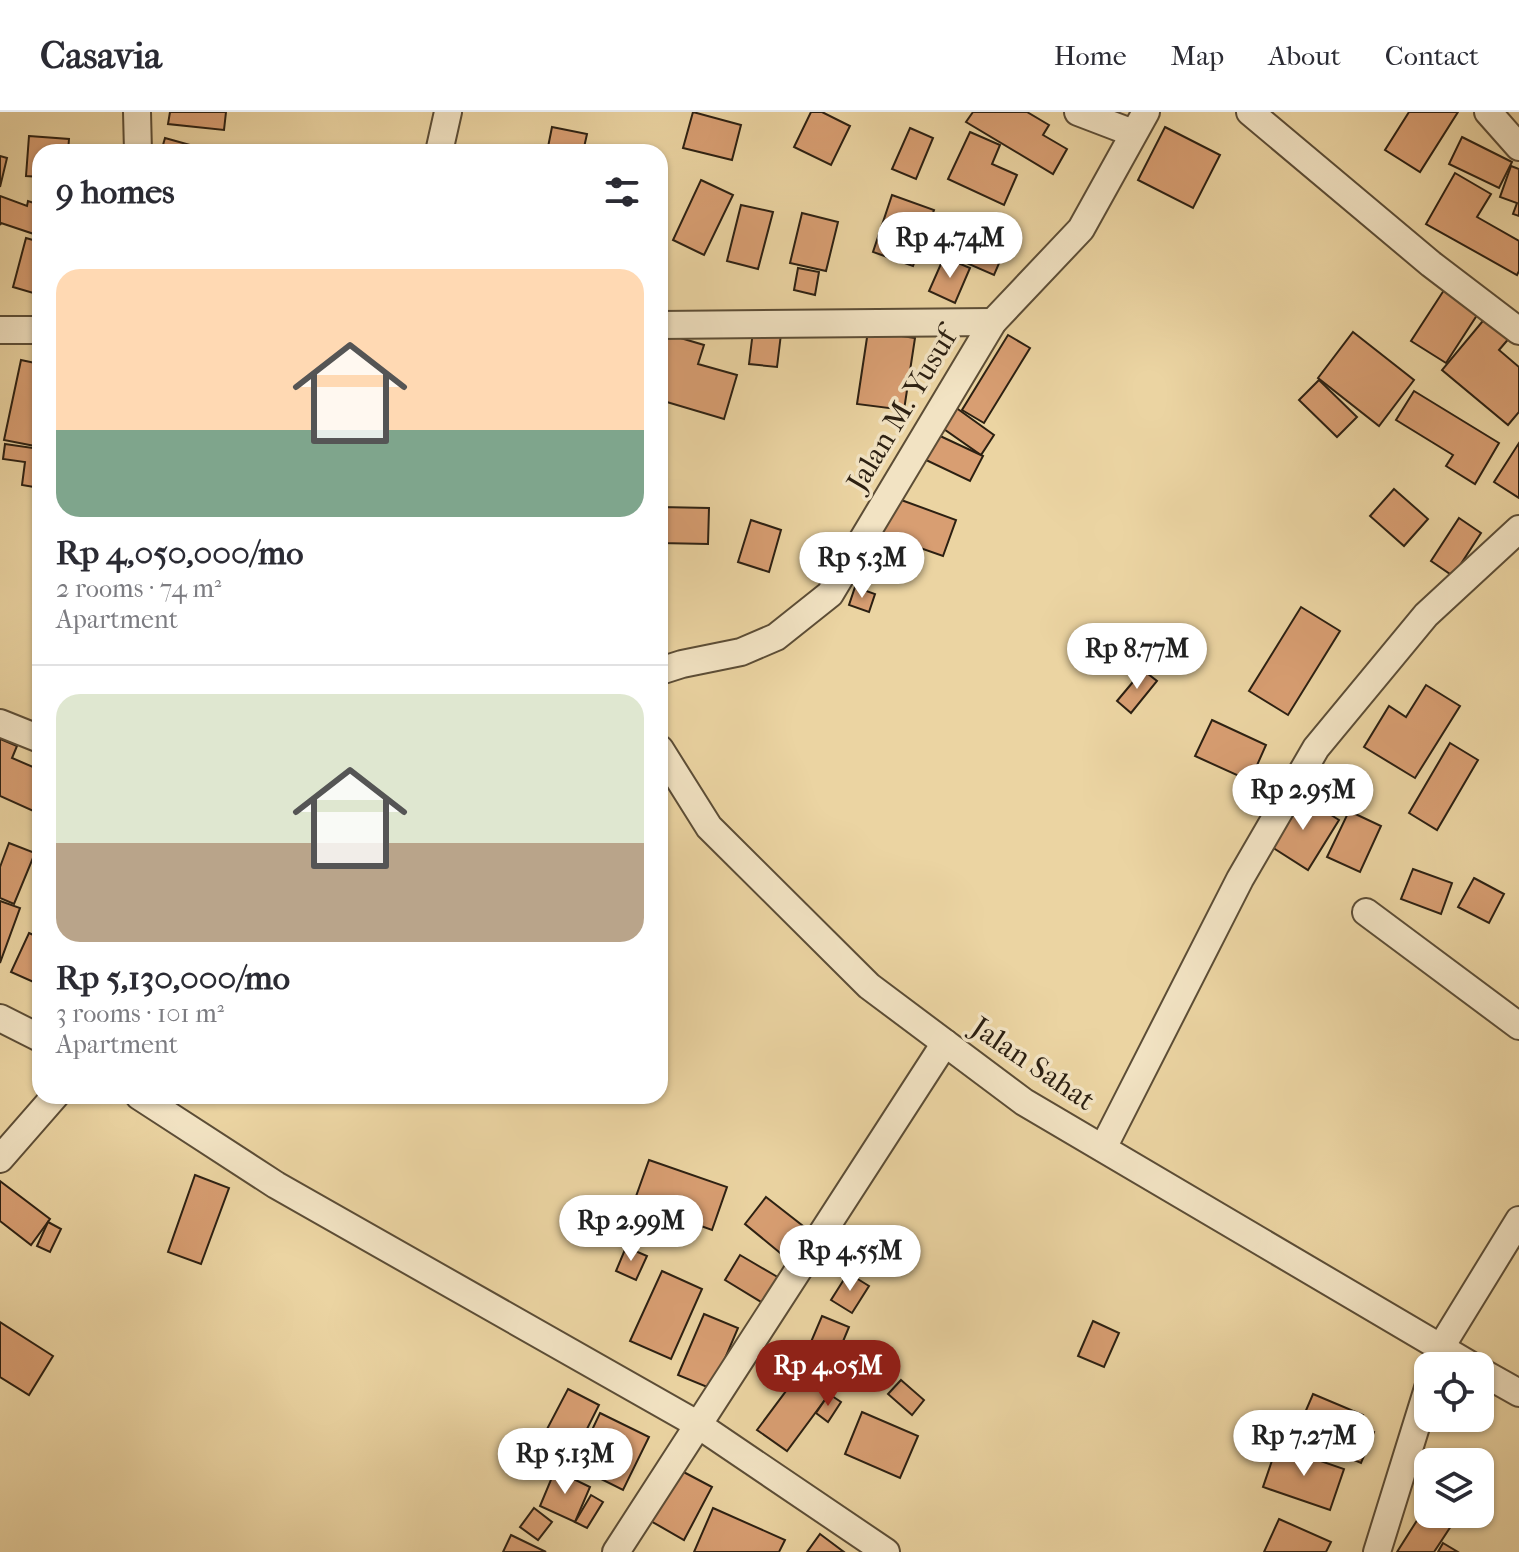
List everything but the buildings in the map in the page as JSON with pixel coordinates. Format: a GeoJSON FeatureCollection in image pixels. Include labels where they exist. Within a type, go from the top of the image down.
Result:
{"type":"FeatureCollection","features":[{"type":"Feature","properties":{"kind":"street"},"geometry":{"type":"LineString","coordinates":[[137,112],[138,144]]}},
{"type":"Feature","properties":{"kind":"street"},"geometry":{"type":"LineString","coordinates":[[441,144],[448,112]]}},
{"type":"Feature","properties":{"kind":"street"},"geometry":{"type":"LineString","coordinates":[[1078,112],[1140,123]]}},
{"type":"Feature","properties":{"kind":"street"},"geometry":{"type":"LineString","coordinates":[[1250,112],[1431,264],[1519,331]]}},
{"type":"Feature","properties":{"kind":"street"},"geometry":{"type":"LineString","coordinates":[[1488,112],[1519,147]]}},
{"type":"Feature","properties":{"kind":"street","name":"Jalan M. Yusuf"},"geometry":{"type":"LineString","coordinates":[[668,668],[741,652],[776,637],[830,594],[993,322],[1081,229],[1140,123]]}},
{"type":"Feature","properties":{"kind":"street"},"geometry":{"type":"LineString","coordinates":[[668,325],[993,322]]}},
{"type":"Feature","properties":{"kind":"street"},"geometry":{"type":"LineString","coordinates":[[0,330],[32,330]]}},
{"type":"Feature","properties":{"kind":"street"},"geometry":{"type":"LineString","coordinates":[[1103,1148],[1240,879],[1316,748],[1426,615],[1519,529]]}},
{"type":"Feature","properties":{"kind":"street"},"geometry":{"type":"LineString","coordinates":[[0,723],[32,736]]}},
{"type":"Feature","properties":{"kind":"street","name":"Jalan Sahat"},"geometry":{"type":"LineString","coordinates":[[668,762],[709,827],[869,986],[1024,1102],[1430,1352]]}},
{"type":"Feature","properties":{"kind":"street"},"geometry":{"type":"LineString","coordinates":[[1366,912],[1519,1026]]}},
{"type":"Feature","properties":{"kind":"street"},"geometry":{"type":"LineString","coordinates":[[0,1018],[32,1034]]}},
{"type":"Feature","properties":{"kind":"street"},"geometry":{"type":"LineString","coordinates":[[616,1552],[945,1043]]}},
{"type":"Feature","properties":{"kind":"street"},"geometry":{"type":"LineString","coordinates":[[0,1159],[48,1104]]}},
{"type":"Feature","properties":{"kind":"street"},"geometry":{"type":"LineString","coordinates":[[151,1104],[276,1185],[697,1424],[886,1552]]}},
{"type":"Feature","properties":{"kind":"street"},"geometry":{"type":"LineString","coordinates":[[1441,1352],[1519,1220]]}},
{"type":"Feature","properties":{"kind":"street"},"geometry":{"type":"LineString","coordinates":[[1494,1379],[1519,1393]]}},
{"type":"Feature","properties":{"kind":"street"},"geometry":{"type":"LineString","coordinates":[[1377,1552],[1414,1432]]}}]}
